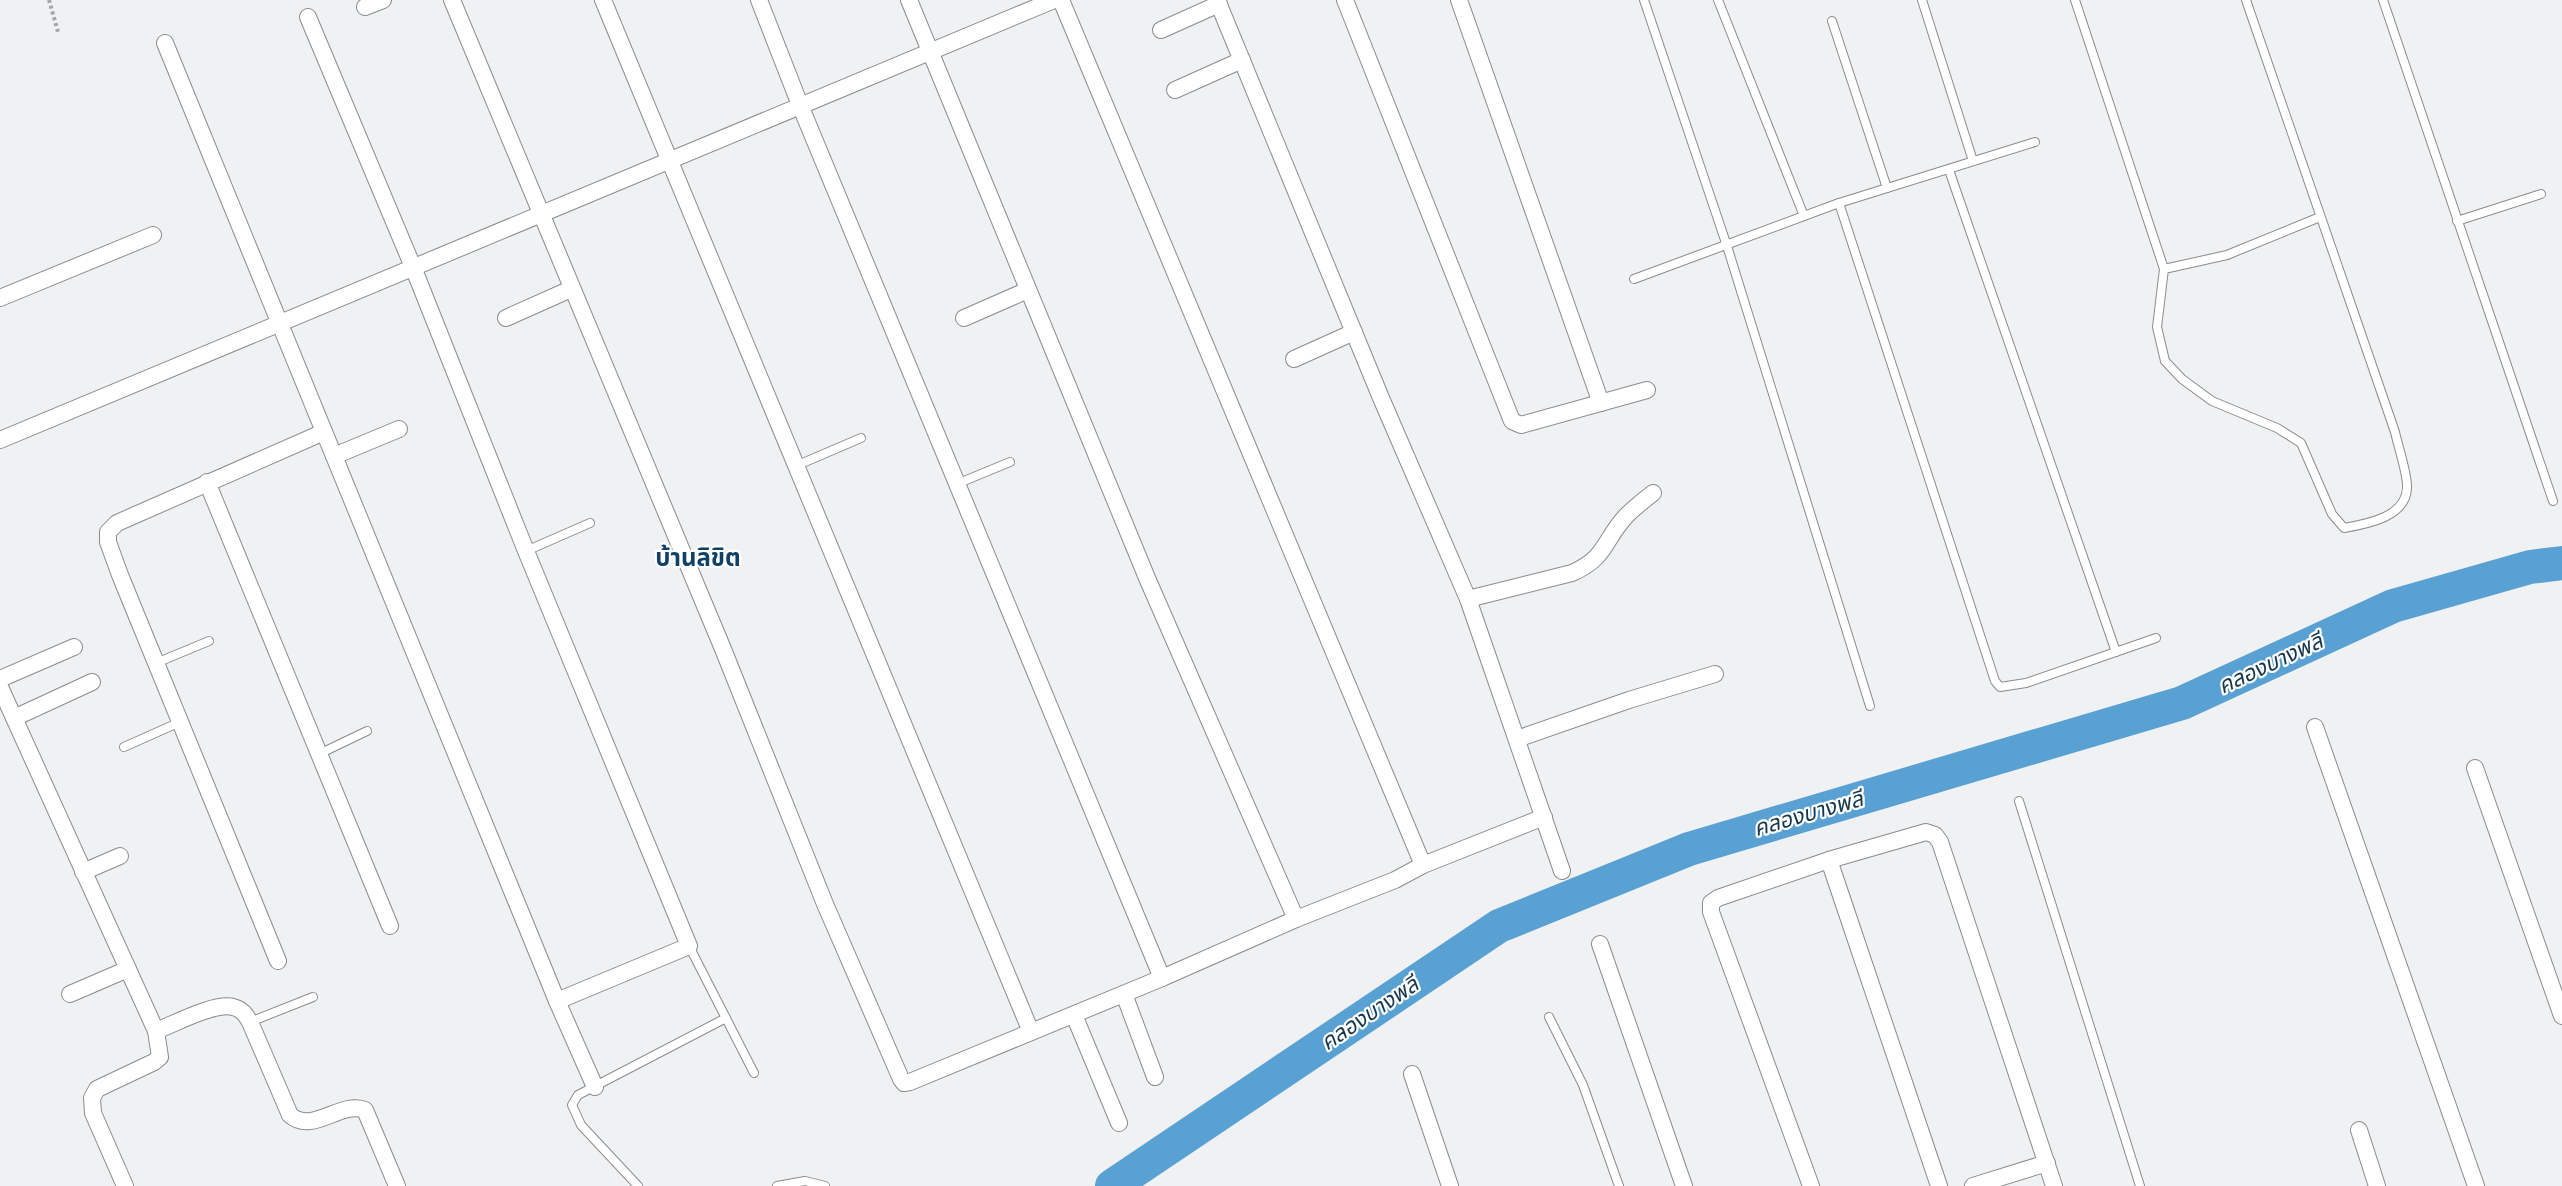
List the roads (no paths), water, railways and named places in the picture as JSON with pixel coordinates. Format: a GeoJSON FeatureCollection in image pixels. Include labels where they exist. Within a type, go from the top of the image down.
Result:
{"type":"FeatureCollection","features":[{"type":"Feature","properties":{"kind":"street"},"geometry":{"type":"LineString","coordinates":[[365,7],[383,0]]}},
{"type":"Feature","properties":{"kind":"street"},"geometry":{"type":"LineString","coordinates":[[452,0],[723,649],[825,904],[904,1083],[910,1083],[1074,1015],[1296,919],[1395,880],[1423,865],[1544,817]]}},
{"type":"Feature","properties":{"kind":"street"},"geometry":{"type":"LineString","coordinates":[[603,0],[798,465],[1031,1032]]}},
{"type":"Feature","properties":{"kind":"street"},"geometry":{"type":"LineString","coordinates":[[759,0],[800,105],[1162,978]]}},
{"type":"Feature","properties":{"kind":"street"},"geometry":{"type":"LineString","coordinates":[[909,0],[1147,578],[1296,919]]}},
{"type":"Feature","properties":{"kind":"street"},"geometry":{"type":"LineString","coordinates":[[0,440],[1054,0]]}},
{"type":"Feature","properties":{"kind":"street"},"geometry":{"type":"LineString","coordinates":[[1061,0],[1423,865]]}},
{"type":"Feature","properties":{"kind":"street"},"geometry":{"type":"LineString","coordinates":[[1345,0],[1512,421],[1521,425],[1647,390]]}},
{"type":"Feature","properties":{"kind":"street"},"geometry":{"type":"LineString","coordinates":[[1459,0],[1600,404]]}},
{"type":"Feature","properties":{"kind":"street"},"geometry":{"type":"LineString","coordinates":[[1161,30],[1218,2],[1354,332],[1468,599],[1562,871]]}},
{"type":"Feature","properties":{"kind":"street"},"geometry":{"type":"LineString","coordinates":[[308,17],[413,267],[526,551],[689,946],[557,1001]]}},
{"type":"Feature","properties":{"kind":"street"},"geometry":{"type":"LineString","coordinates":[[165,43],[557,1001],[595,1087]]}},
{"type":"Feature","properties":{"kind":"street"},"geometry":{"type":"LineString","coordinates":[[1175,90],[1242,60]]}},
{"type":"Feature","properties":{"kind":"street"},"geometry":{"type":"LineString","coordinates":[[0,298],[153,235]]}},
{"type":"Feature","properties":{"kind":"street"},"geometry":{"type":"LineString","coordinates":[[506,318],[572,289]]}},
{"type":"Feature","properties":{"kind":"street"},"geometry":{"type":"LineString","coordinates":[[964,318],[1028,290]]}},
{"type":"Feature","properties":{"kind":"street"},"geometry":{"type":"LineString","coordinates":[[1294,359],[1354,332]]}},
{"type":"Feature","properties":{"kind":"street"},"geometry":{"type":"LineString","coordinates":[[334,456],[399,429]]}},
{"type":"Feature","properties":{"kind":"street"},"geometry":{"type":"LineString","coordinates":[[278,961],[116,564],[108,542],[108,532],[117,523],[324,432]]}},
{"type":"Feature","properties":{"kind":"street"},"geometry":{"type":"LineString","coordinates":[[207,482],[390,926]]}},
{"type":"Feature","properties":{"kind":"street"},"geometry":{"type":"LineString","coordinates":[[1468,599],[1572,573],[1587,566],[1597,559],[1626,516],[1653,493]]}},
{"type":"Feature","properties":{"kind":"street"},"geometry":{"type":"LineString","coordinates":[[0,679],[74,647]]}},
{"type":"Feature","properties":{"kind":"street"},"geometry":{"type":"LineString","coordinates":[[1517,739],[1629,700],[1715,674]]}},
{"type":"Feature","properties":{"kind":"street"},"geometry":{"type":"LineString","coordinates":[[14,718],[92,682]]}},
{"type":"Feature","properties":{"kind":"street"},"geometry":{"type":"LineString","coordinates":[[0,687],[156,1031],[160,1057],[97,1089],[92,1098],[93,1113],[125,1186]]}},
{"type":"Feature","properties":{"kind":"street"},"geometry":{"type":"LineString","coordinates":[[2314,727],[2476,1186]]}},
{"type":"Feature","properties":{"kind":"street"},"geometry":{"type":"LineString","coordinates":[[2475,768],[2562,1016]]}},
{"type":"Feature","properties":{"kind":"street"},"geometry":{"type":"LineString","coordinates":[[1811,1186],[1711,912],[1711,903],[1718,898],[1829,860],[1926,832],[1935,835],[1940,842],[2054,1186]]}},
{"type":"Feature","properties":{"kind":"street"},"geometry":{"type":"LineString","coordinates":[[83,872],[120,856]]}},
{"type":"Feature","properties":{"kind":"street"},"geometry":{"type":"LineString","coordinates":[[1829,860],[1939,1186]]}},
{"type":"Feature","properties":{"kind":"street"},"geometry":{"type":"LineString","coordinates":[[1600,944],[1684,1186]]}},
{"type":"Feature","properties":{"kind":"street"},"geometry":{"type":"LineString","coordinates":[[70,994],[128,969]]}},
{"type":"Feature","properties":{"kind":"street"},"geometry":{"type":"LineString","coordinates":[[1124,994],[1155,1077]]}},
{"type":"Feature","properties":{"kind":"street"},"geometry":{"type":"LineString","coordinates":[[156,1031],[221,1005],[234,1007],[244,1012],[290,1115],[302,1122],[347,1110],[360,1108],[365,1110],[397,1186]]}},
{"type":"Feature","properties":{"kind":"street"},"geometry":{"type":"LineString","coordinates":[[1074,1015],[1119,1123]]}},
{"type":"Feature","properties":{"kind":"street"},"geometry":{"type":"LineString","coordinates":[[1412,1074],[1450,1186]]}},
{"type":"Feature","properties":{"kind":"street"},"geometry":{"type":"LineString","coordinates":[[2359,1130],[2377,1186]]}},
{"type":"Feature","properties":{"kind":"street"},"geometry":{"type":"LineString","coordinates":[[1973,1186],[2047,1163]]}},
{"type":"Feature","properties":{"kind":"lane"},"geometry":{"type":"LineString","coordinates":[[1644,0],[1727,246],[1870,706]]}},
{"type":"Feature","properties":{"kind":"lane"},"geometry":{"type":"LineString","coordinates":[[1718,0],[1804,216]]}},
{"type":"Feature","properties":{"kind":"lane"},"geometry":{"type":"LineString","coordinates":[[1922,0],[1973,161]]}},
{"type":"Feature","properties":{"kind":"lane"},"geometry":{"type":"LineString","coordinates":[[2076,0],[2164,269],[2157,327],[2164,361],[2182,379],[2212,401],[2277,428],[2301,443],[2332,514],[2344,528],[2385,517],[2401,507],[2407,488],[2394,432],[2246,0]]}},
{"type":"Feature","properties":{"kind":"lane"},"geometry":{"type":"LineString","coordinates":[[2382,0],[2553,501]]}},
{"type":"Feature","properties":{"kind":"lane"},"geometry":{"type":"LineString","coordinates":[[1832,21],[1887,188]]}},
{"type":"Feature","properties":{"kind":"lane"},"geometry":{"type":"LineString","coordinates":[[1634,279],[1839,203],[2035,142]]}},
{"type":"Feature","properties":{"kind":"lane"},"geometry":{"type":"LineString","coordinates":[[1949,170],[2116,652]]}},
{"type":"Feature","properties":{"kind":"lane"},"geometry":{"type":"LineString","coordinates":[[2457,221],[2541,194]]}},
{"type":"Feature","properties":{"kind":"lane"},"geometry":{"type":"LineString","coordinates":[[1839,203],[1995,681],[2000,687],[2026,683],[2156,638]]}},
{"type":"Feature","properties":{"kind":"lane"},"geometry":{"type":"LineString","coordinates":[[2164,269],[2227,255],[2320,216]]}},
{"type":"Feature","properties":{"kind":"lane"},"geometry":{"type":"LineString","coordinates":[[798,465],[861,438]]}},
{"type":"Feature","properties":{"kind":"lane"},"geometry":{"type":"LineString","coordinates":[[958,483],[1010,462]]}},
{"type":"Feature","properties":{"kind":"lane"},"geometry":{"type":"LineString","coordinates":[[526,551],[590,523]]}},
{"type":"Feature","properties":{"kind":"lane"},"geometry":{"type":"LineString","coordinates":[[156,663],[209,641]]}},
{"type":"Feature","properties":{"kind":"lane"},"geometry":{"type":"LineString","coordinates":[[124,747],[180,722]]}},
{"type":"Feature","properties":{"kind":"lane"},"geometry":{"type":"LineString","coordinates":[[320,754],[368,731]]}},
{"type":"Feature","properties":{"kind":"lane"},"geometry":{"type":"LineString","coordinates":[[2019,801],[2140,1186]]}},
{"type":"Feature","properties":{"kind":"lane"},"geometry":{"type":"LineString","coordinates":[[689,946],[754,1073]]}},
{"type":"Feature","properties":{"kind":"lane"},"geometry":{"type":"LineString","coordinates":[[250,1022],[313,997]]}},
{"type":"Feature","properties":{"kind":"lane"},"geometry":{"type":"LineString","coordinates":[[1549,1017],[1583,1085],[1619,1186]]}},
{"type":"Feature","properties":{"kind":"lane"},"geometry":{"type":"LineString","coordinates":[[638,1186],[581,1125],[572,1105],[578,1095],[726,1018]]}},
{"type":"Feature","properties":{"kind":"lane"},"geometry":{"type":"LineString","coordinates":[[777,1186],[805,1181],[825,1186]]}},
{"type":"Feature","properties":{"kind":"waterway","name":"คลองบางพลี"},"geometry":{"type":"LineString","coordinates":[[1112,1186],[1499,926],[1689,849],[2182,703],[2393,606],[2530,567],[2562,563]]}},
{"type":"Feature","properties":{"kind":"district","name":"บ้านลิขิต"},"geometry":{"type":"Point","coordinates":[698,558]}}]}
